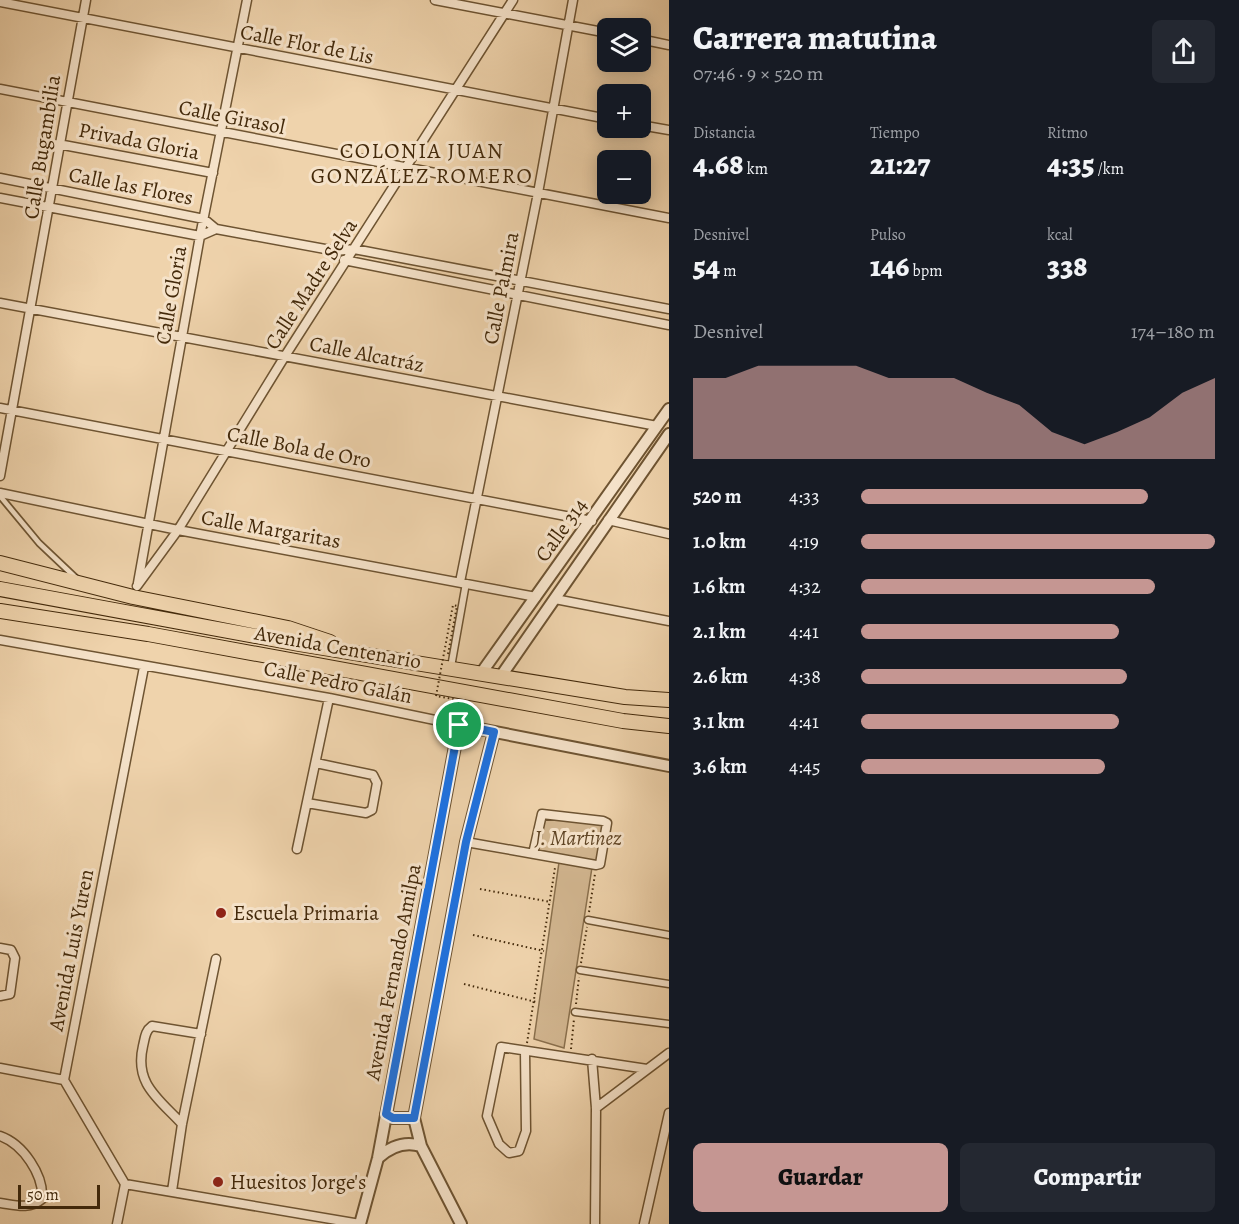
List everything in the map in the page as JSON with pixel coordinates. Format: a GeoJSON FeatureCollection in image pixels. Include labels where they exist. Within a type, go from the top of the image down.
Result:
{"type":"FeatureCollection","features":[{"type":"Feature","properties":{"kind":"main road","name":"Avenida Centenario"},"geometry":{"type":"LineString","coordinates":[[0,563],[84,586],[135,592],[288,628],[327,641],[339,648]]}},
{"type":"Feature","properties":{"kind":"main road","name":"Avenida Centenario"},"geometry":{"type":"LineString","coordinates":[[0,589],[299,644],[450,660],[482,672],[501,676],[625,698],[669,700]]}},
{"type":"Feature","properties":{"kind":"main road","name":"Avenida Centenario"},"geometry":{"type":"LineString","coordinates":[[0,611],[668,727]]}},
{"type":"Feature","properties":{"kind":"street","name":"Calle Bugambilia"},"geometry":{"type":"LineString","coordinates":[[0,476],[50,208],[58,144],[86,0]]}},
{"type":"Feature","properties":{"kind":"street","name":"Calle Gloria"},"geometry":{"type":"LineString","coordinates":[[135,592],[200,236],[247,0]]}},
{"type":"Feature","properties":{"kind":"street"},"geometry":{"type":"LineString","coordinates":[[435,0],[597,31]]}},
{"type":"Feature","properties":{"kind":"street","name":"Calle Madre Selva"},"geometry":{"type":"LineString","coordinates":[[135,592],[178,530],[285,356],[513,0]]}},
{"type":"Feature","properties":{"kind":"street","name":"Calle Palmira"},"geometry":{"type":"LineString","coordinates":[[463,582],[476,499],[538,193],[573,0]]}},
{"type":"Feature","properties":{"kind":"street","name":"Calle Flor de Lis"},"geometry":{"type":"LineString","coordinates":[[0,2],[237,50],[597,117]]}},
{"type":"Feature","properties":{"kind":"street"},"geometry":{"type":"LineString","coordinates":[[651,41],[669,45]]}},
{"type":"Feature","properties":{"kind":"street","name":"Calle Girasol"},"geometry":{"type":"LineString","coordinates":[[0,89],[220,134],[408,167],[669,218]]}},
{"type":"Feature","properties":{"kind":"street"},"geometry":{"type":"LineString","coordinates":[[651,127],[669,130]]}},
{"type":"Feature","properties":{"kind":"street","name":"Privada Gloria"},"geometry":{"type":"LineString","coordinates":[[58,144],[213,173]]}},
{"type":"Feature","properties":{"kind":"street","name":"Calle las Flores"},"geometry":{"type":"LineString","coordinates":[[0,178],[204,219],[216,229],[336,251],[354,249],[669,309]]}},
{"type":"Feature","properties":{"kind":"street","name":"Calle las Flores"},"geometry":{"type":"LineString","coordinates":[[0,198],[200,236],[216,229]]}},
{"type":"Feature","properties":{"kind":"street"},"geometry":{"type":"LineString","coordinates":[[336,251],[346,262],[669,325]]}},
{"type":"Feature","properties":{"kind":"street","name":"Calle Alcatráz"},"geometry":{"type":"LineString","coordinates":[[0,303],[657,426]]}},
{"type":"Feature","properties":{"kind":"street","name":"Calle Bola de Oro"},"geometry":{"type":"LineString","coordinates":[[0,408],[592,521]]}},
{"type":"Feature","properties":{"kind":"street","name":"Calle 314"},"geometry":{"type":"LineString","coordinates":[[482,672],[592,521],[669,409]]}},
{"type":"Feature","properties":{"kind":"street"},"geometry":{"type":"LineString","coordinates":[[501,676],[669,434]]}},
{"type":"Feature","properties":{"kind":"street","name":"Calle Margaritas"},"geometry":{"type":"LineString","coordinates":[[0,495],[536,597]]}},
{"type":"Feature","properties":{"kind":"street"},"geometry":{"type":"LineString","coordinates":[[608,520],[669,534]]}},
{"type":"Feature","properties":{"kind":"street"},"geometry":{"type":"LineString","coordinates":[[450,660],[463,582]]}},
{"type":"Feature","properties":{"kind":"street"},"geometry":{"type":"LineString","coordinates":[[555,599],[669,621]]}},
{"type":"Feature","properties":{"kind":"street","name":"Calle Pedro Galán"},"geometry":{"type":"LineString","coordinates":[[0,640],[329,698],[669,766]]}},
{"type":"Feature","properties":{"kind":"street","name":"Avenida Luis Yuren"},"geometry":{"type":"LineString","coordinates":[[64,1080],[144,667]]}},
{"type":"Feature","properties":{"kind":"street"},"geometry":{"type":"LineString","coordinates":[[297,849],[329,698]]}},
{"type":"Feature","properties":{"kind":"street","name":"Avenida Fernando Amilpa"},"geometry":{"type":"LineString","coordinates":[[360,1224],[378,1158],[459,725]]}},
{"type":"Feature","properties":{"kind":"street"},"geometry":{"type":"LineString","coordinates":[[461,1224],[421,1146],[414,1118],[466,842],[494,732]]}},
{"type":"Feature","properties":{"kind":"street"},"geometry":{"type":"LineString","coordinates":[[307,803],[366,813],[372,810],[377,783],[374,776],[316,763]]}},
{"type":"Feature","properties":{"kind":"street"},"geometry":{"type":"LineString","coordinates":[[466,842],[533,854],[556,858],[600,864],[607,829],[603,821],[542,814],[533,854]]}},
{"type":"Feature","properties":{"kind":"street"},"geometry":{"type":"LineString","coordinates":[[588,920],[669,936]]}},
{"type":"Feature","properties":{"kind":"street"},"geometry":{"type":"LineString","coordinates":[[0,948],[11,951],[15,958],[10,994],[0,996]]}},
{"type":"Feature","properties":{"kind":"street"},"geometry":{"type":"LineString","coordinates":[[172,1191],[182,1124],[216,959]]}},
{"type":"Feature","properties":{"kind":"street"},"geometry":{"type":"LineString","coordinates":[[580,970],[669,984]]}},
{"type":"Feature","properties":{"kind":"street"},"geometry":{"type":"LineString","coordinates":[[575,1012],[669,1024]]}},
{"type":"Feature","properties":{"kind":"street"},"geometry":{"type":"LineString","coordinates":[[182,1124],[151,1092],[141,1076],[142,1050],[147,1029],[152,1026],[201,1034]]}},
{"type":"Feature","properties":{"kind":"street"},"geometry":{"type":"LineString","coordinates":[[525,1052],[526,1131],[519,1151],[508,1153],[503,1150],[489,1125],[487,1107],[499,1048],[592,1059],[648,1069]]}},
{"type":"Feature","properties":{"kind":"street"},"geometry":{"type":"LineString","coordinates":[[596,1108],[669,1053]]}},
{"type":"Feature","properties":{"kind":"street"},"geometry":{"type":"LineString","coordinates":[[592,1059],[596,1108],[594,1224]]}},
{"type":"Feature","properties":{"kind":"street"},"geometry":{"type":"LineString","coordinates":[[0,1068],[64,1080],[125,1184],[117,1224]]}},
{"type":"Feature","properties":{"kind":"street"},"geometry":{"type":"LineString","coordinates":[[644,1224],[669,1113]]}},
{"type":"Feature","properties":{"kind":"street"},"geometry":{"type":"LineString","coordinates":[[386,1114],[393,1118],[414,1118]]}},
{"type":"Feature","properties":{"kind":"street"},"geometry":{"type":"LineString","coordinates":[[0,1136],[18,1145],[39,1178],[43,1190],[42,1199],[35,1205],[26,1207],[0,1203]]}},
{"type":"Feature","properties":{"kind":"street"},"geometry":{"type":"LineString","coordinates":[[378,1158],[398,1145],[411,1143],[421,1146]]}},
{"type":"Feature","properties":{"kind":"street"},"geometry":{"type":"LineString","coordinates":[[125,1184],[172,1191],[317,1221],[360,1224]]}},
{"type":"Feature","properties":{"kind":"lane"},"geometry":{"type":"LineString","coordinates":[[0,495],[39,543],[84,586]]}},
{"type":"Feature","properties":{"kind":"path"},"geometry":{"type":"LineString","coordinates":[[450,660],[458,606],[453,604],[436,696],[465,701]]}},
{"type":"Feature","properties":{"kind":"path"},"geometry":{"type":"LineString","coordinates":[[474,727],[477,693]]}},
{"type":"Feature","properties":{"kind":"path"},"geometry":{"type":"LineString","coordinates":[[525,1052],[536,1002],[556,858]]}},
{"type":"Feature","properties":{"kind":"path"},"geometry":{"type":"LineString","coordinates":[[480,890],[551,902]]}},
{"type":"Feature","properties":{"kind":"path"},"geometry":{"type":"LineString","coordinates":[[474,935],[544,951]]}},
{"type":"Feature","properties":{"kind":"path"},"geometry":{"type":"LineString","coordinates":[[465,984],[536,1002]]}},
{"type":"Feature","properties":{"kind":"green space","name":"J. Martinez"},"geometry":{"type":"Polygon","coordinates":[[[544,810],[605,820],[597,861],[593,861],[564,1048],[534,1039],[560,855],[535,849],[544,810]]]}},
{"type":"Feature","properties":{"kind":"place","name":"Escuela Primaria"},"geometry":{"type":"Point","coordinates":[221,913]}},
{"type":"Feature","properties":{"kind":"place","name":"Huesitos Jorge's"},"geometry":{"type":"Point","coordinates":[218,1182]}},
{"type":"Feature","properties":{"kind":"district","name":"COLONIA JUAN GONZÁLEZ ROMERO"},"geometry":{"type":"Point","coordinates":[422,162]}},
{"type":"Feature","properties":{"kind":"route"},"geometry":{"type":"LineString","coordinates":[[459,725],[494,732],[466,842],[414,1118],[393,1118],[386,1114],[459,725]]}}]}
